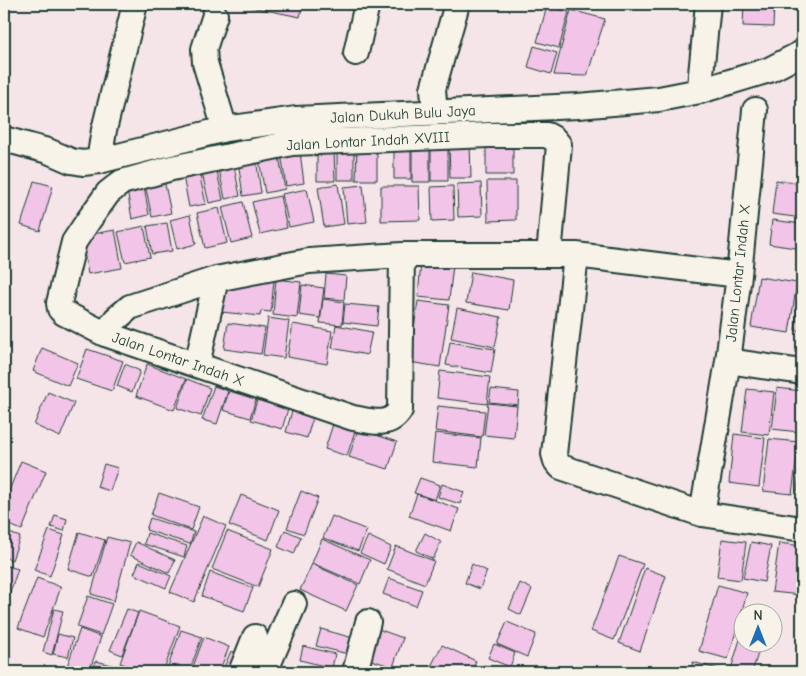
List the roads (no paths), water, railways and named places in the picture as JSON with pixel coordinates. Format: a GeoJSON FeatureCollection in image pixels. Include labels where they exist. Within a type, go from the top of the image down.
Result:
{"type":"FeatureCollection","features":[{"type":"Feature","properties":{"kind":"street"},"geometry":{"type":"LineString","coordinates":[[99,161],[104,130],[135,4]]}},
{"type":"Feature","properties":{"kind":"street"},"geometry":{"type":"LineString","coordinates":[[356,53],[367,4]]}},
{"type":"Feature","properties":{"kind":"street"},"geometry":{"type":"LineString","coordinates":[[435,113],[433,89],[457,4]]}},
{"type":"Feature","properties":{"kind":"street"},"geometry":{"type":"LineString","coordinates":[[700,91],[708,4]]}},
{"type":"Feature","properties":{"kind":"street"},"geometry":{"type":"LineString","coordinates":[[215,15],[204,49],[204,63],[225,128]]}},
{"type":"Feature","properties":{"kind":"street","name":"Jalan Dukuh Bulu Jaya"},"geometry":{"type":"LineString","coordinates":[[4,139],[48,151],[71,161],[83,163],[99,161],[225,128],[296,119],[435,113],[659,99],[700,91],[769,70],[802,53]]}},
{"type":"Feature","properties":{"kind":"street","name":"Jalan Lontar Indah X"},"geometry":{"type":"LineString","coordinates":[[756,110],[728,361],[802,372]]}},
{"type":"Feature","properties":{"kind":"street","name":"Jalan Lontar Indah XVIII"},"geometry":{"type":"LineString","coordinates":[[105,334],[64,313],[60,309],[59,303],[74,242],[108,193],[122,182],[172,168],[292,143],[481,135],[547,135],[554,138],[558,145],[549,255]]}},
{"type":"Feature","properties":{"kind":"street","name":"Jalan Lontar Indah X"},"geometry":{"type":"LineString","coordinates":[[402,255],[400,410],[392,420],[382,422],[353,418],[105,334],[116,319],[130,307],[216,279],[308,261],[402,255],[549,255],[576,256],[739,275]]}},
{"type":"Feature","properties":{"kind":"street"},"geometry":{"type":"LineString","coordinates":[[576,256],[554,454],[556,461],[561,467],[702,514],[802,529]]}},
{"type":"Feature","properties":{"kind":"street"},"geometry":{"type":"LineString","coordinates":[[197,365],[216,279]]}},
{"type":"Feature","properties":{"kind":"street"},"geometry":{"type":"LineString","coordinates":[[702,514],[728,361]]}},
{"type":"Feature","properties":{"kind":"street"},"geometry":{"type":"LineString","coordinates":[[265,672],[294,604]]}},
{"type":"Feature","properties":{"kind":"street"},"geometry":{"type":"LineString","coordinates":[[355,672],[368,622]]}},
{"type":"Feature","properties":{"kind":"street"},"geometry":{"type":"LineString","coordinates":[[241,672],[255,637]]}}]}
